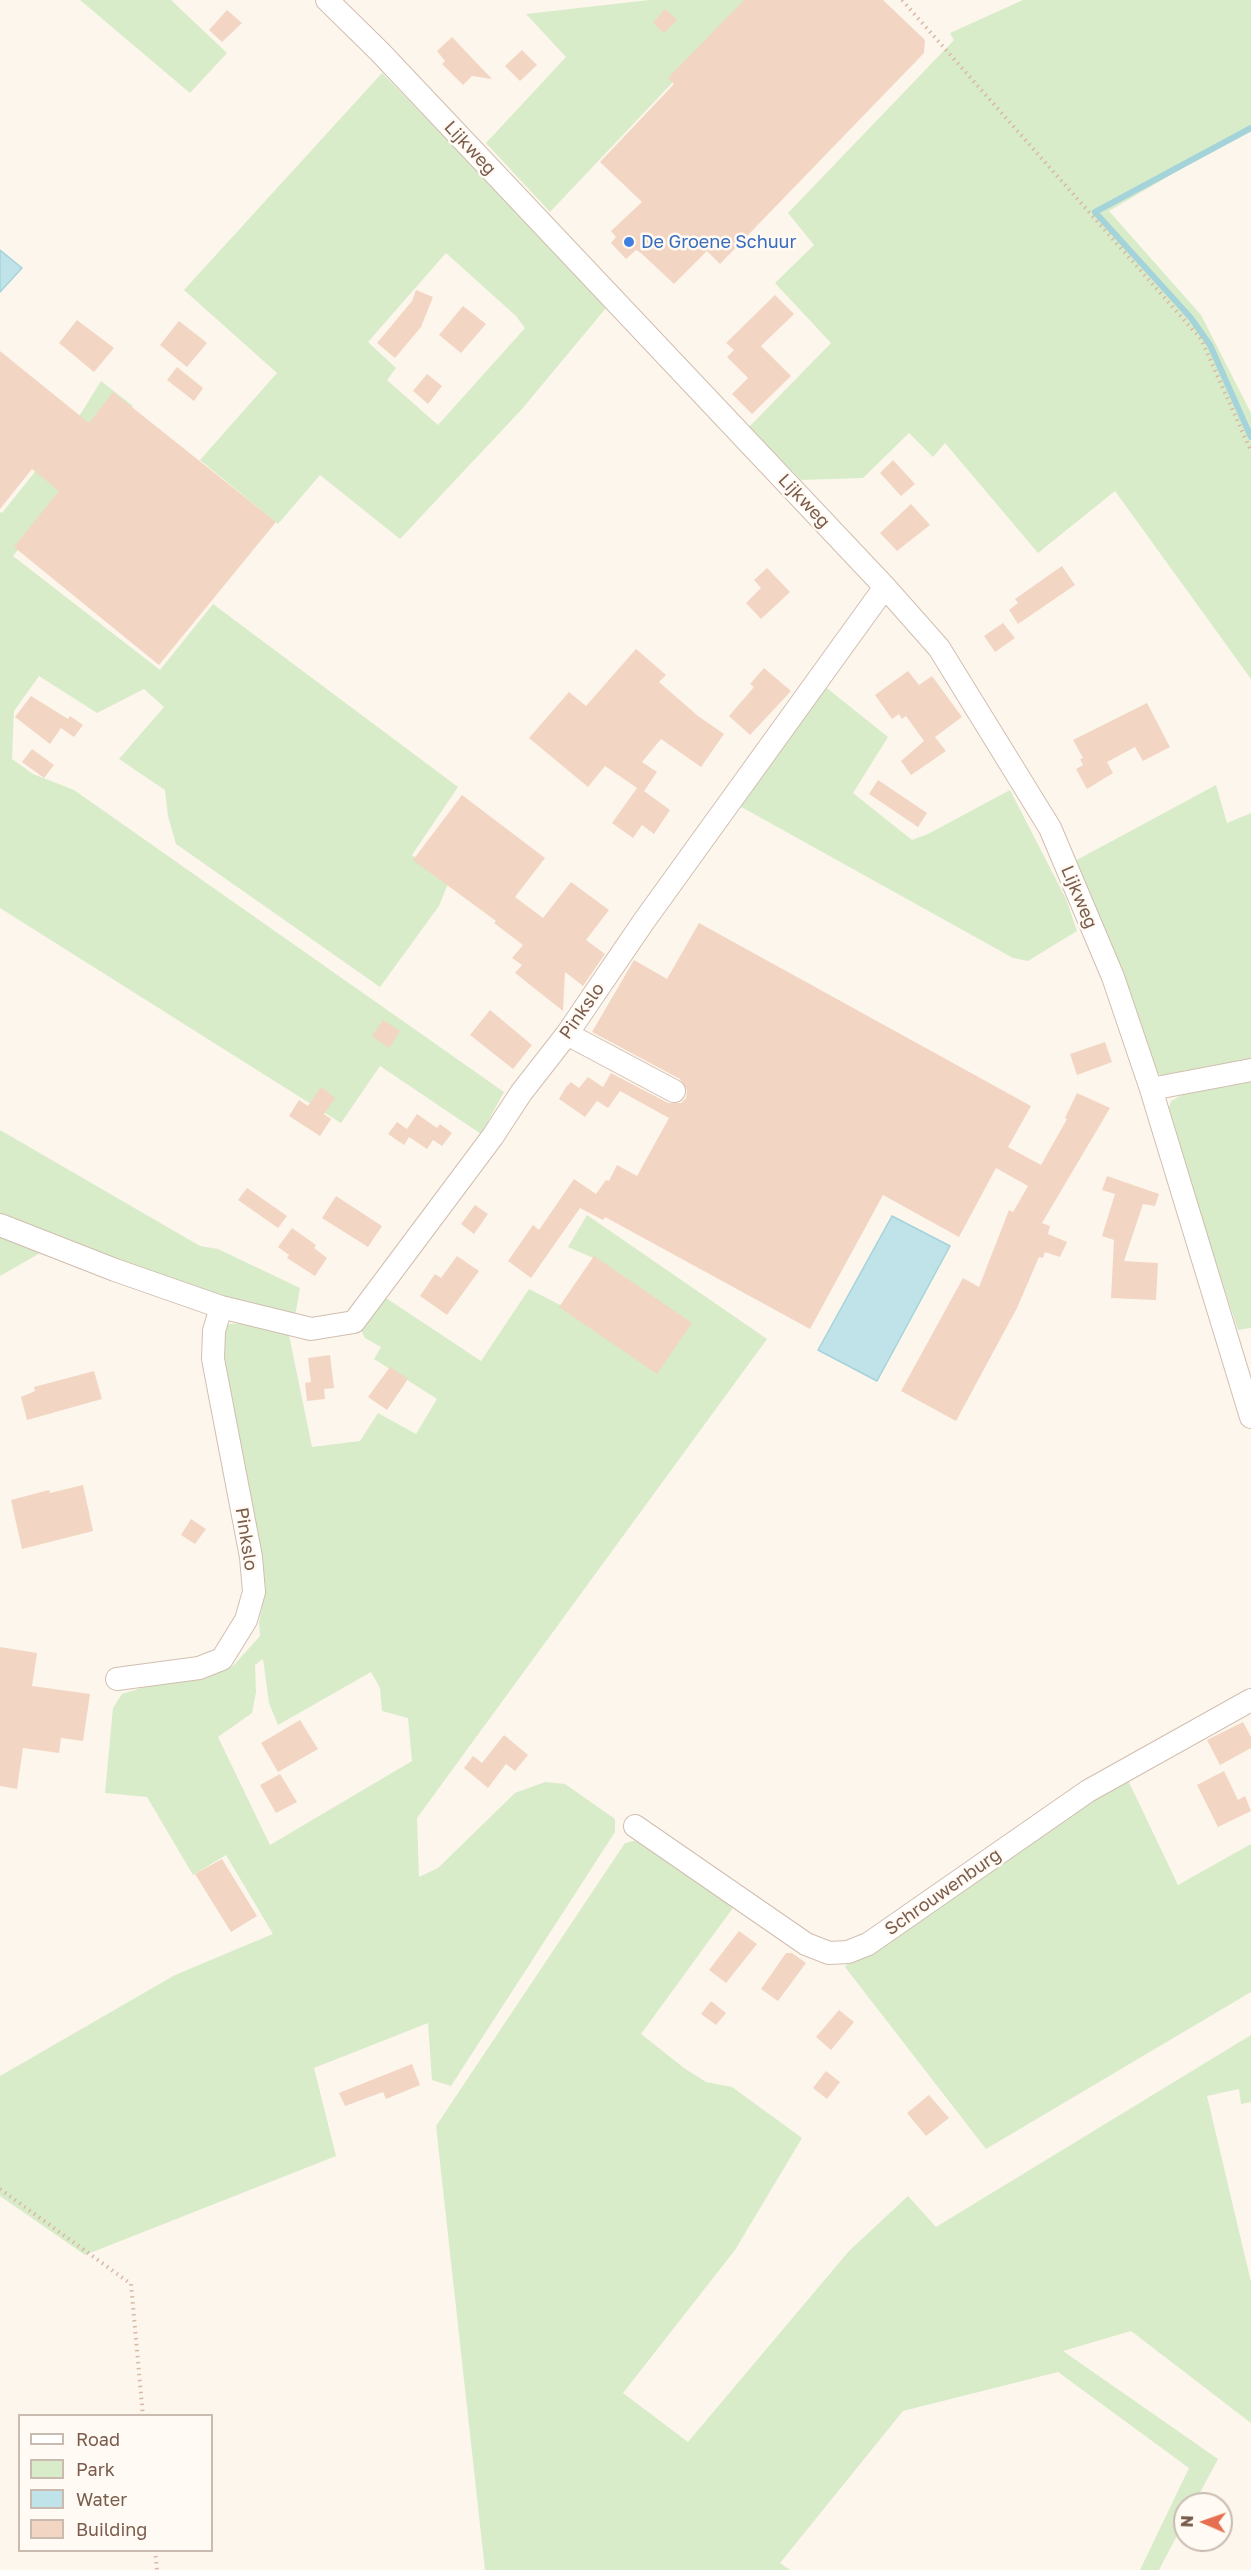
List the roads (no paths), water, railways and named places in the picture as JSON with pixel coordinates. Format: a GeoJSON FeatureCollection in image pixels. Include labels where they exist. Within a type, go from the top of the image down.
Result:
{"type":"FeatureCollection","features":[{"type":"Feature","properties":{"kind":"street","name":"Lijkweg"},"geometry":{"type":"LineString","coordinates":[[327,0],[380,52],[885,587],[939,648],[1050,828],[1113,977],[1151,1089],[1251,1417]]}},
{"type":"Feature","properties":{"kind":"street","name":"Pinkslo"},"geometry":{"type":"LineString","coordinates":[[0,1225],[115,1270],[221,1307],[311,1329],[354,1322],[494,1136],[521,1093],[567,1034],[644,921],[885,587]]}},
{"type":"Feature","properties":{"kind":"street"},"geometry":{"type":"LineString","coordinates":[[567,1034],[674,1091]]}},
{"type":"Feature","properties":{"kind":"street"},"geometry":{"type":"LineString","coordinates":[[1151,1089],[1251,1070]]}},
{"type":"Feature","properties":{"kind":"street","name":"Pinkslo"},"geometry":{"type":"LineString","coordinates":[[117,1679],[199,1668],[222,1659],[246,1620],[254,1592],[252,1557],[213,1359],[214,1331],[221,1307]]}},
{"type":"Feature","properties":{"kind":"street","name":"Schrouwenburg"},"geometry":{"type":"LineString","coordinates":[[635,1826],[806,1944],[829,1953],[848,1952],[868,1944],[1088,1791],[1251,1700]]}},
{"type":"Feature","properties":{"kind":"water"},"geometry":{"type":"Polygon","coordinates":[[[0,250],[22,268],[0,292],[0,250]]]}},
{"type":"Feature","properties":{"kind":"water"},"geometry":{"type":"Polygon","coordinates":[[[892,1216],[950,1246],[877,1381],[818,1350],[892,1216]]]}},
{"type":"Feature","properties":{"kind":"waterway"},"geometry":{"type":"LineString","coordinates":[[1251,128],[1095,212],[1191,318],[1210,345],[1251,437]]}},
{"type":"Feature","properties":{"kind":"place","name":"De Groene Schuur"},"geometry":{"type":"Point","coordinates":[629,242]}}]}
